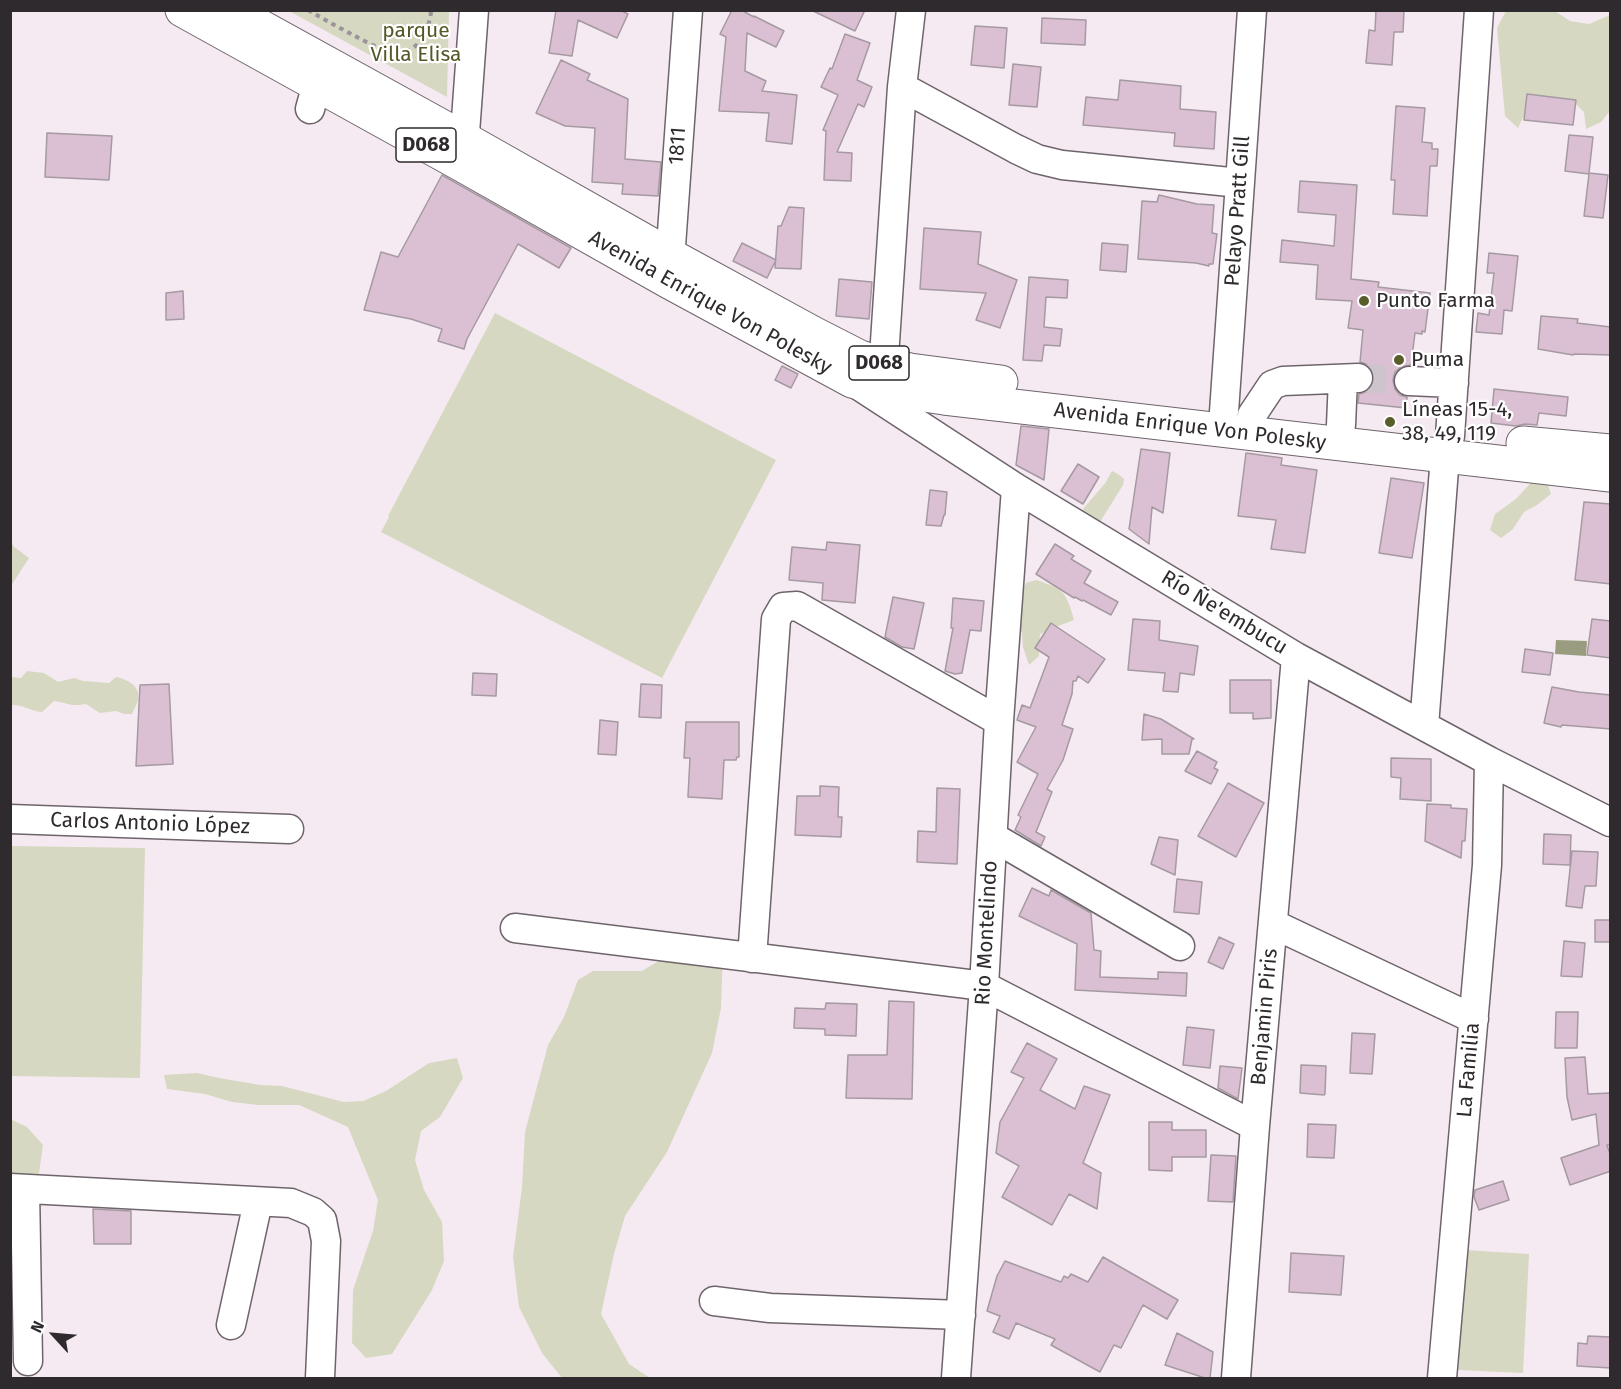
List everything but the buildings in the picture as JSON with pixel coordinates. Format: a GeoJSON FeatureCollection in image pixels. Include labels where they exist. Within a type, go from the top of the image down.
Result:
{"type":"FeatureCollection","features":[{"type":"Feature","properties":{"kind":"main road","name":"Avenida Enrique Von Polesky"},"geometry":{"type":"LineString","coordinates":[[182,10],[318,86],[463,152],[669,269],[873,378],[944,398],[1448,446],[1611,451]]}},
{"type":"Feature","properties":{"kind":"main road","name":"Avenida Enrique Von Polesky"},"geometry":{"type":"LineString","coordinates":[[231,10],[318,86]]}},
{"type":"Feature","properties":{"kind":"main road","name":"Avenida Enrique Von Polesky"},"geometry":{"type":"LineString","coordinates":[[873,378],[910,370],[1341,425],[1611,475]]}},
{"type":"Feature","properties":{"kind":"street"},"geometry":{"type":"LineString","coordinates":[[463,152],[474,10]]}},
{"type":"Feature","properties":{"kind":"street","name":"1811"},"geometry":{"type":"LineString","coordinates":[[669,269],[688,10]]}},
{"type":"Feature","properties":{"kind":"street"},"geometry":{"type":"LineString","coordinates":[[873,378],[911,10]]}},
{"type":"Feature","properties":{"kind":"street","name":"Pelayo Pratt Gill"},"geometry":{"type":"LineString","coordinates":[[1238,413],[1240,183],[1252,10]]}},
{"type":"Feature","properties":{"kind":"street"},"geometry":{"type":"LineString","coordinates":[[1424,726],[1454,383],[1479,10]]}},
{"type":"Feature","properties":{"kind":"street"},"geometry":{"type":"LineString","coordinates":[[902,87],[1037,159],[1062,165],[1240,183]]}},
{"type":"Feature","properties":{"kind":"street","name":"Río Ñe'embucu"},"geometry":{"type":"LineString","coordinates":[[873,378],[1016,488],[1296,657],[1489,761],[1611,822]]}},
{"type":"Feature","properties":{"kind":"street"},"geometry":{"type":"LineString","coordinates":[[1238,413],[1272,385],[1283,381],[1351,378],[1341,425]]}},
{"type":"Feature","properties":{"kind":"street"},"geometry":{"type":"LineString","coordinates":[[1409,381],[1454,383]]}},
{"type":"Feature","properties":{"kind":"street","name":"Rio Montelindo"},"geometry":{"type":"LineString","coordinates":[[956,1378],[1016,488]]}},
{"type":"Feature","properties":{"kind":"street"},"geometry":{"type":"LineString","coordinates":[[752,958],[776,619],[783,607],[797,606],[999,721]]}},
{"type":"Feature","properties":{"kind":"street","name":"Benjamin Piris"},"geometry":{"type":"LineString","coordinates":[[1236,1378],[1255,1126],[1296,657]]}},
{"type":"Feature","properties":{"kind":"street","name":"La Familia"},"geometry":{"type":"LineString","coordinates":[[1442,1378],[1487,865],[1489,761]]}},
{"type":"Feature","properties":{"kind":"street","name":"Carlos Antonio López"},"geometry":{"type":"LineString","coordinates":[[10,819],[289,829]]}},
{"type":"Feature","properties":{"kind":"street"},"geometry":{"type":"LineString","coordinates":[[993,837],[1180,945]]}},
{"type":"Feature","properties":{"kind":"street"},"geometry":{"type":"LineString","coordinates":[[1273,924],[1474,1019]]}},
{"type":"Feature","properties":{"kind":"street"},"geometry":{"type":"LineString","coordinates":[[515,928],[984,986],[1255,1126]]}},
{"type":"Feature","properties":{"kind":"street"},"geometry":{"type":"LineString","coordinates":[[28,1361],[18,1189],[291,1203],[313,1212],[322,1220],[326,1241],[320,1378]]}},
{"type":"Feature","properties":{"kind":"street"},"geometry":{"type":"LineString","coordinates":[[231,1325],[258,1202]]}},
{"type":"Feature","properties":{"kind":"street"},"geometry":{"type":"LineString","coordinates":[[714,1301],[770,1308],[961,1315]]}},
{"type":"Feature","properties":{"kind":"path"},"geometry":{"type":"LineString","coordinates":[[308,10],[383,50],[398,52],[408,51],[420,42],[431,10]]}},
{"type":"Feature","properties":{"kind":"green space","name":"parque Villa Elisa"},"geometry":{"type":"Polygon","coordinates":[[[289,11],[449,11],[447,97],[289,11]]]}},
{"type":"Feature","properties":{"kind":"green space"},"geometry":{"type":"Polygon","coordinates":[[[1506,11],[1555,11],[1570,21],[1589,24],[1610,15],[1610,111],[1601,122],[1586,129],[1584,112],[1572,100],[1525,113],[1518,128],[1505,116],[1497,28],[1506,11]]]}},
{"type":"Feature","properties":{"kind":"green space"},"geometry":{"type":"Polygon","coordinates":[[[495,313],[776,460],[662,678],[381,532],[495,313]]]}},
{"type":"Feature","properties":{"kind":"green space"},"geometry":{"type":"Polygon","coordinates":[[[1112,471],[1124,479],[1123,485],[1095,530],[1083,524],[1083,509],[1106,482],[1112,471]]]}},
{"type":"Feature","properties":{"kind":"green space"},"geometry":{"type":"Polygon","coordinates":[[[1536,477],[1547,482],[1551,494],[1524,512],[1513,529],[1501,538],[1490,530],[1495,514],[1516,499],[1536,477]]]}},
{"type":"Feature","properties":{"kind":"green space"},"geometry":{"type":"Polygon","coordinates":[[[11,539],[13,546],[29,558],[11,586],[11,539]]]}},
{"type":"Feature","properties":{"kind":"green space"},"geometry":{"type":"Polygon","coordinates":[[[1036,580],[1053,586],[1066,597],[1074,620],[1040,634],[1039,656],[1029,665],[1016,618],[1026,583],[1036,580]]]}},
{"type":"Feature","properties":{"kind":"green space"},"geometry":{"type":"Polygon","coordinates":[[[27,671],[44,673],[58,682],[74,678],[109,683],[116,677],[120,678],[129,681],[135,687],[138,700],[132,714],[116,711],[100,713],[86,704],[73,705],[54,701],[42,712],[11,705],[11,677],[21,678],[27,671]]]}},
{"type":"Feature","properties":{"kind":"green space"},"geometry":{"type":"Polygon","coordinates":[[[11,846],[145,848],[140,1078],[11,1076],[11,846]]]}},
{"type":"Feature","properties":{"kind":"green space"},"geometry":{"type":"Polygon","coordinates":[[[687,944],[723,948],[721,1008],[712,1053],[667,1152],[625,1216],[601,1314],[629,1364],[650,1378],[562,1378],[542,1353],[519,1307],[513,1257],[522,1187],[525,1132],[548,1045],[564,1017],[578,980],[593,971],[642,971],[687,944]]]}},
{"type":"Feature","properties":{"kind":"green space"},"geometry":{"type":"Polygon","coordinates":[[[457,1058],[463,1078],[440,1117],[421,1131],[415,1160],[424,1190],[442,1222],[444,1261],[432,1290],[392,1354],[366,1358],[352,1343],[353,1290],[373,1231],[378,1200],[348,1127],[299,1105],[258,1105],[232,1102],[205,1094],[167,1089],[164,1075],[197,1073],[260,1085],[282,1086],[344,1102],[363,1101],[386,1091],[429,1063],[457,1058]]]}},
{"type":"Feature","properties":{"kind":"green space"},"geometry":{"type":"Polygon","coordinates":[[[10,1119],[27,1127],[43,1145],[37,1187],[11,1205],[10,1119]]]}},
{"type":"Feature","properties":{"kind":"green space"},"geometry":{"type":"Polygon","coordinates":[[[1465,1250],[1529,1254],[1523,1373],[1458,1370],[1465,1250]]]}},
{"type":"Feature","properties":{"kind":"shaded area"},"geometry":{"type":"Polygon","coordinates":[[[1556,640],[1587,641],[1586,656],[1555,654],[1556,640]]]}},
{"type":"Feature","properties":{"kind":"tunnel"},"geometry":{"type":"LineString","coordinates":[[1358,378],[1409,381]]}},
{"type":"Feature","properties":{"kind":"place","name":"Punto Farma"},"geometry":{"type":"Point","coordinates":[1364,301]}},
{"type":"Feature","properties":{"kind":"place","name":"Puma"},"geometry":{"type":"Point","coordinates":[1399,360]}},
{"type":"Feature","properties":{"kind":"place","name":"Líneas 15-4, 38, 49, 119"},"geometry":{"type":"Point","coordinates":[1390,422]}}]}
